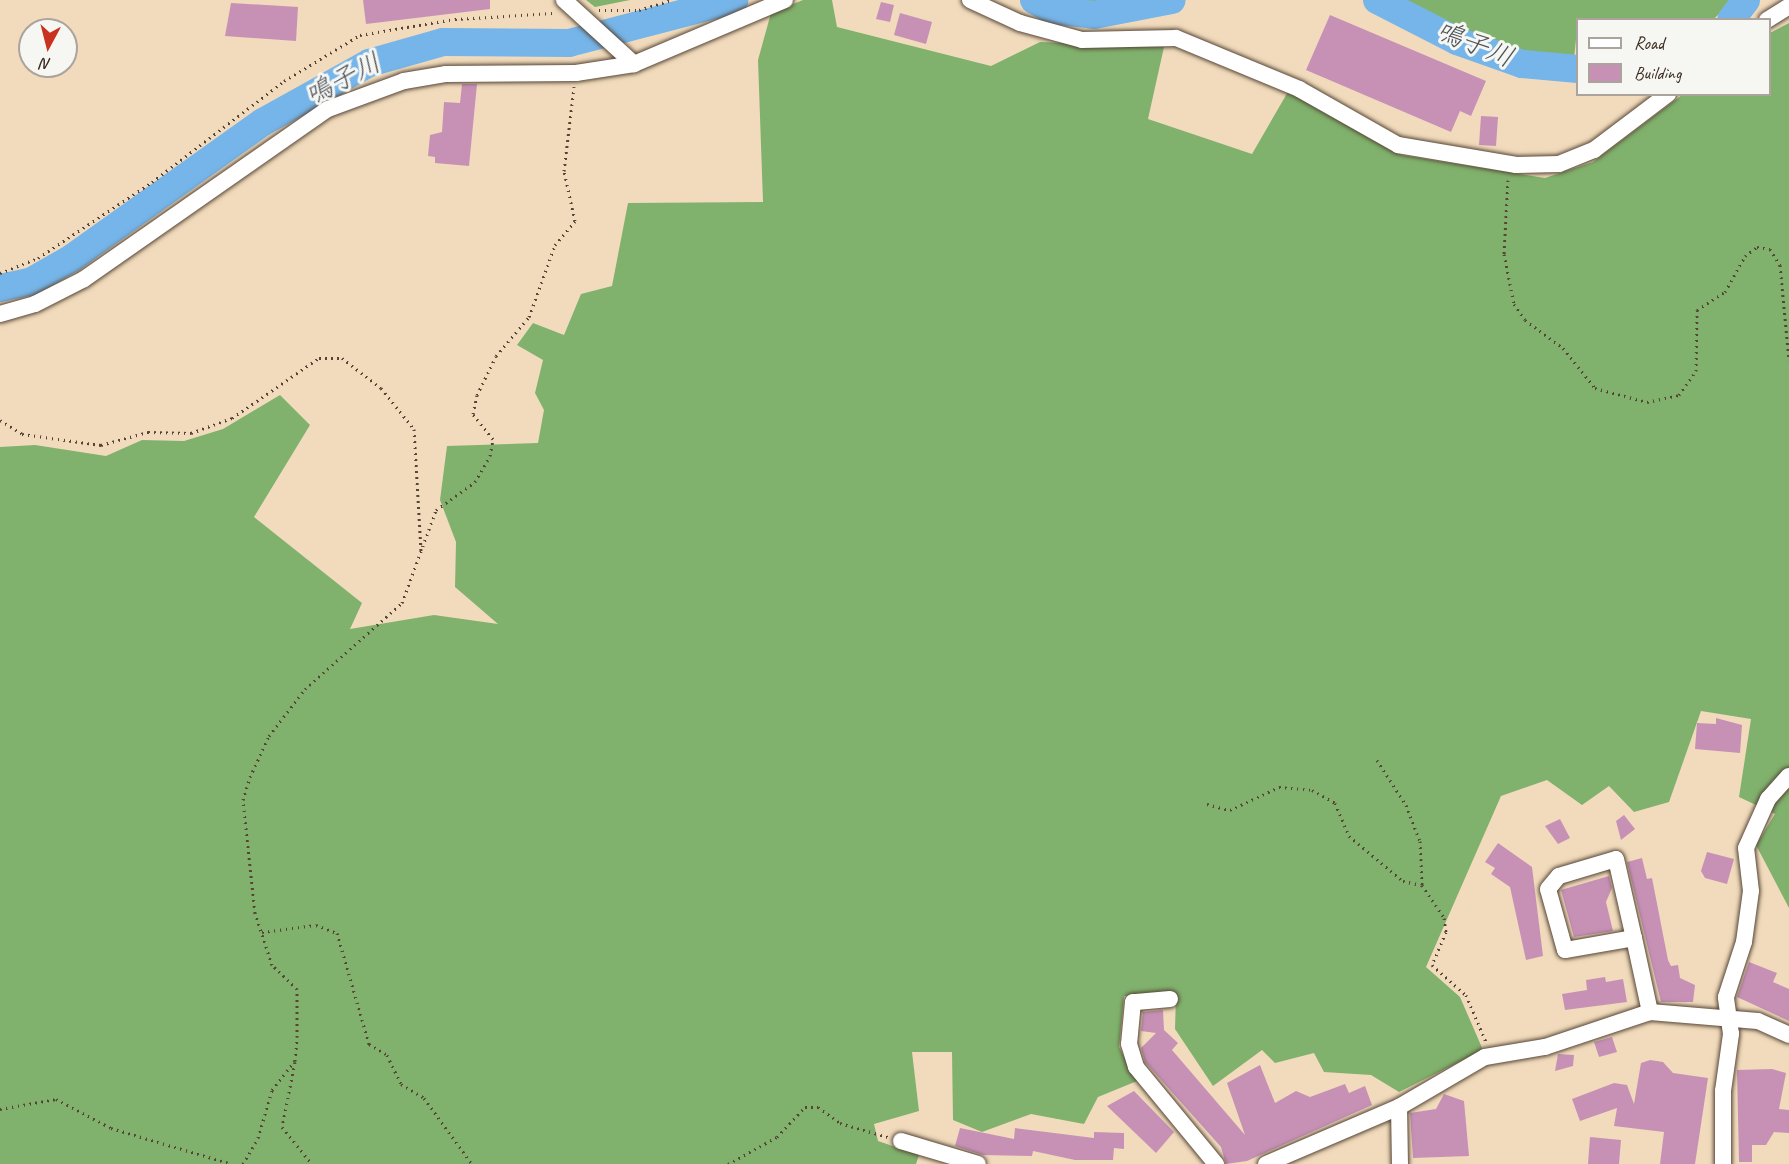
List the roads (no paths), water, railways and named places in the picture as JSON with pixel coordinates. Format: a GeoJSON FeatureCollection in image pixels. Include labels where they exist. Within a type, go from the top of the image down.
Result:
{"type":"FeatureCollection","features":[{"type":"Feature","properties":{"kind":"street"},"geometry":{"type":"LineString","coordinates":[[564,0],[634,64]]}},
{"type":"Feature","properties":{"kind":"street"},"geometry":{"type":"LineString","coordinates":[[0,314],[34,304],[84,279],[328,110],[404,81],[446,74],[576,73],[634,64],[785,0]]}},
{"type":"Feature","properties":{"kind":"street"},"geometry":{"type":"LineString","coordinates":[[970,0],[1072,38],[1176,38],[1299,89],[1398,145],[1506,163],[1538,167],[1594,150],[1665,96]]}},
{"type":"Feature","properties":{"kind":"street"},"geometry":{"type":"LineString","coordinates":[[1770,18],[1789,6]]}},
{"type":"Feature","properties":{"kind":"street"},"geometry":{"type":"LineString","coordinates":[[1723,1164],[1729,1017],[1726,997],[1744,942],[1751,891],[1746,848],[1767,799],[1789,776]]}},
{"type":"Feature","properties":{"kind":"street"},"geometry":{"type":"LineString","coordinates":[[1634,938],[1565,950],[1548,889],[1559,876],[1616,859],[1634,938],[1650,1012]]}},
{"type":"Feature","properties":{"kind":"street"},"geometry":{"type":"LineString","coordinates":[[1170,999],[1133,1002],[1129,1044],[1136,1067],[1216,1164]]}},
{"type":"Feature","properties":{"kind":"street"},"geometry":{"type":"LineString","coordinates":[[1266,1164],[1399,1107],[1491,1055],[1545,1047],[1650,1012],[1758,1021],[1789,1035]]}},
{"type":"Feature","properties":{"kind":"street"},"geometry":{"type":"LineString","coordinates":[[1399,1107],[1400,1164]]}},
{"type":"Feature","properties":{"kind":"street"},"geometry":{"type":"LineString","coordinates":[[901,1141],[978,1164]]}},
{"type":"Feature","properties":{"kind":"waterway","name":"鳴子川"},"geometry":{"type":"LineString","coordinates":[[0,288],[32,281],[72,258],[263,122],[369,63],[443,42],[569,43],[734,0]]}},
{"type":"Feature","properties":{"kind":"waterway","name":"鳴子川"},"geometry":{"type":"LineString","coordinates":[[1034,0],[1052,10],[1094,15],[1172,0]]}},
{"type":"Feature","properties":{"kind":"waterway","name":"鳴子川"},"geometry":{"type":"LineString","coordinates":[[1377,0],[1457,41],[1522,64],[1576,69]]}},
{"type":"Feature","properties":{"kind":"waterway","name":"鳴子川"},"geometry":{"type":"LineString","coordinates":[[1732,18],[1746,0]]}}]}
